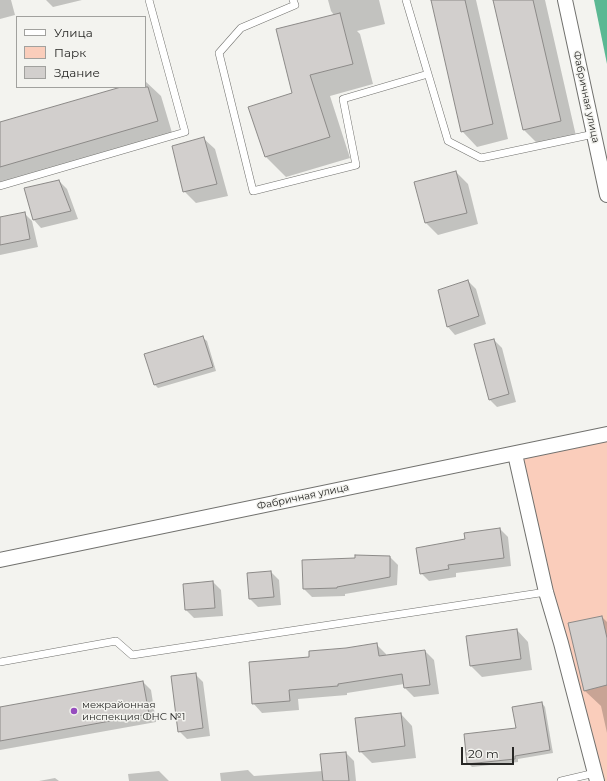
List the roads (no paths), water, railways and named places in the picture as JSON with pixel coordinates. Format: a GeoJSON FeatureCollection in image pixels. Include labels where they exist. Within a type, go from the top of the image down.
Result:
{"type":"FeatureCollection","features":[{"type":"Feature","properties":{"kind":"street","name":"Фабричная улица"},"geometry":{"type":"LineString","coordinates":[[565,0],[607,195]]}},
{"type":"Feature","properties":{"kind":"street","name":"Фабричная улица"},"geometry":{"type":"LineString","coordinates":[[0,560],[607,434]]}},
{"type":"Feature","properties":{"kind":"street"},"geometry":{"type":"LineString","coordinates":[[515,454],[546,592],[596,777]]}},
{"type":"Feature","properties":{"kind":"lane"},"geometry":{"type":"LineString","coordinates":[[0,186],[185,132],[149,0]]}},
{"type":"Feature","properties":{"kind":"lane"},"geometry":{"type":"LineString","coordinates":[[293,0],[295,5],[241,28],[219,53],[253,191],[356,165],[343,99],[428,74]]}},
{"type":"Feature","properties":{"kind":"lane"},"geometry":{"type":"LineString","coordinates":[[406,0],[448,141],[481,158],[594,134]]}},
{"type":"Feature","properties":{"kind":"lane"},"geometry":{"type":"LineString","coordinates":[[0,662],[116,641],[132,656],[546,592]]}},
{"type":"Feature","properties":{"kind":"lane"},"geometry":{"type":"LineString","coordinates":[[561,781],[596,777]]}},
{"type":"Feature","properties":{"kind":"place","name":"межрайонная инспекция ФНС №1"},"geometry":{"type":"Point","coordinates":[74,711]}}]}
